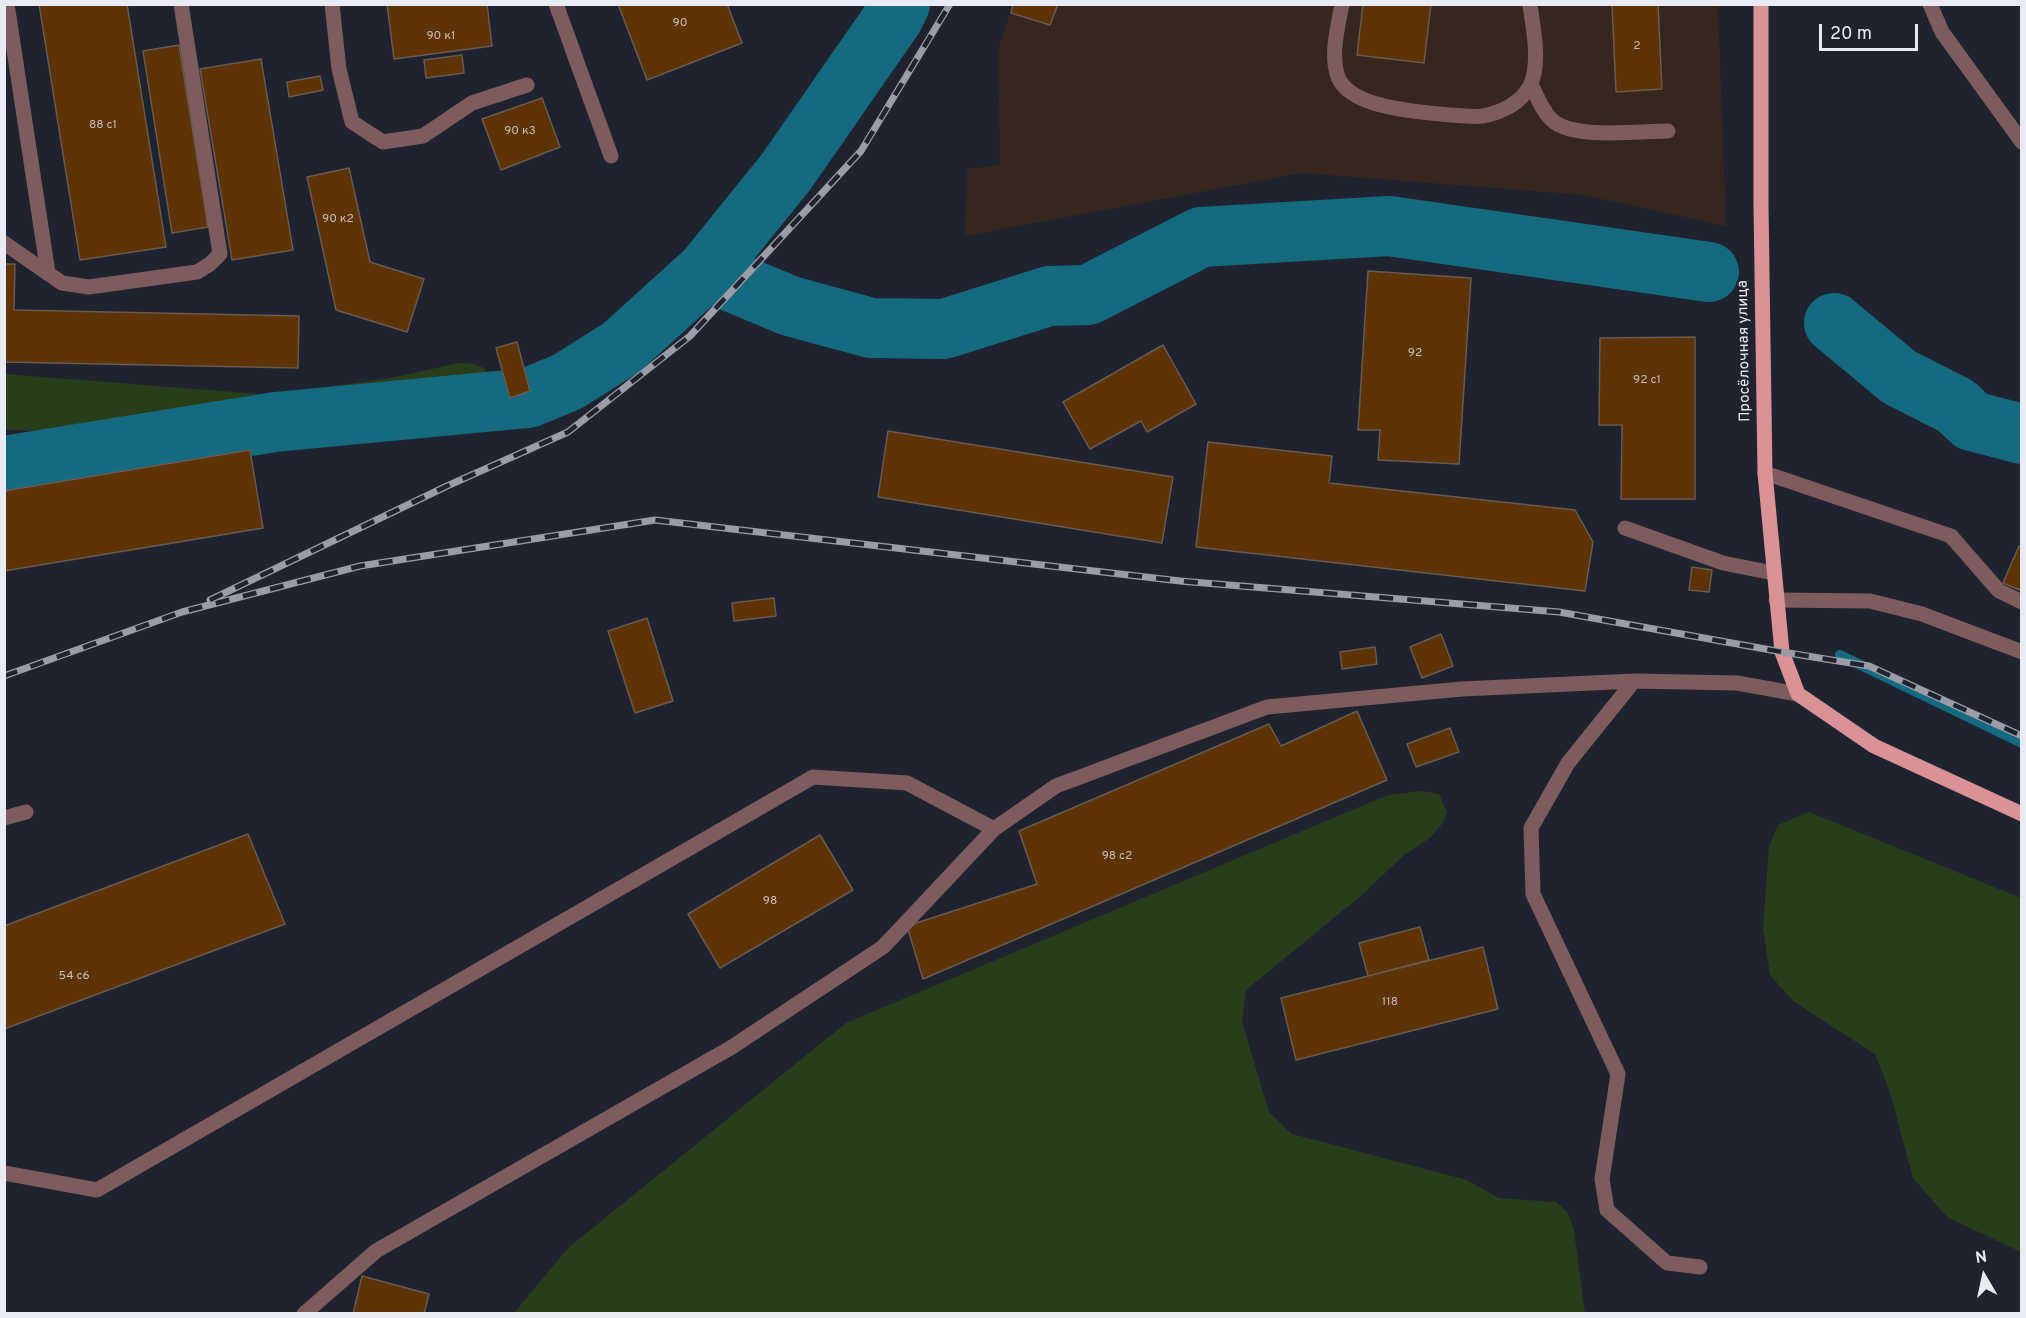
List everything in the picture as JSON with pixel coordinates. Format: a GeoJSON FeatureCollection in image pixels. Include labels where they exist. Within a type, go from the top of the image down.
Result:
{"type":"FeatureCollection","features":[{"type":"Feature","properties":{"kind":"main road","name":"Просёлочная улица"},"geometry":{"type":"LineString","coordinates":[[1761,4],[1765,473],[1782,652],[1798,694]]}},
{"type":"Feature","properties":{"kind":"main road"},"geometry":{"type":"LineString","coordinates":[[1798,694],[1874,746],[2022,814]]}},
{"type":"Feature","properties":{"kind":"lane"},"geometry":{"type":"LineString","coordinates":[[7,4],[9,56],[48,273]]}},
{"type":"Feature","properties":{"kind":"lane"},"geometry":{"type":"LineString","coordinates":[[4,243],[62,283],[89,286],[197,272],[220,254],[181,4]]}},
{"type":"Feature","properties":{"kind":"lane"},"geometry":{"type":"LineString","coordinates":[[332,4],[339,69],[352,122],[383,142],[423,136],[472,104],[527,85]]}},
{"type":"Feature","properties":{"kind":"lane"},"geometry":{"type":"LineString","coordinates":[[556,4],[611,156]]}},
{"type":"Feature","properties":{"kind":"lane"},"geometry":{"type":"LineString","coordinates":[[1342,4],[1336,38],[1336,66],[1339,78],[1347,90],[1362,99],[1384,106],[1423,113],[1480,117],[1504,110],[1523,96],[1531,84],[1535,66],[1535,42],[1530,4]]}},
{"type":"Feature","properties":{"kind":"lane"},"geometry":{"type":"LineString","coordinates":[[1930,4],[1942,32],[2022,142]]}},
{"type":"Feature","properties":{"kind":"lane"},"geometry":{"type":"LineString","coordinates":[[1531,84],[1544,111],[1553,122],[1566,129],[1581,132],[1668,131]]}},
{"type":"Feature","properties":{"kind":"lane"},"geometry":{"type":"LineString","coordinates":[[1765,473],[1951,536],[1999,591],[2022,602]]}},
{"type":"Feature","properties":{"kind":"lane"},"geometry":{"type":"LineString","coordinates":[[1625,528],[1723,563],[1773,573]]}},
{"type":"Feature","properties":{"kind":"lane"},"geometry":{"type":"LineString","coordinates":[[1776,600],[1870,601],[1922,614],[2022,652]]}},
{"type":"Feature","properties":{"kind":"lane"},"geometry":{"type":"LineString","coordinates":[[304,1314],[376,1251],[732,1047],[883,947],[994,829],[1056,786],[1267,707],[1462,689],[1634,681],[1737,683],[1798,694]]}},
{"type":"Feature","properties":{"kind":"lane"},"geometry":{"type":"LineString","coordinates":[[1634,681],[1568,763],[1531,828],[1533,894],[1618,1074],[1602,1179],[1607,1210],[1667,1263],[1701,1267]]}},
{"type":"Feature","properties":{"kind":"lane"},"geometry":{"type":"LineString","coordinates":[[4,1173],[97,1190],[813,777],[907,783],[994,829]]}},
{"type":"Feature","properties":{"kind":"lane"},"geometry":{"type":"LineString","coordinates":[[4,818],[26,812]]}},
{"type":"Feature","properties":{"kind":"shaded area"},"geometry":{"type":"Polygon","coordinates":[[[1013,5],[1718,5],[1726,226],[1584,195],[1302,173],[965,236],[967,169],[1000,165],[998,50],[1013,5]]]}},
{"type":"Feature","properties":{"kind":"green space"},"geometry":{"type":"Polygon","coordinates":[[[459,363],[476,365],[486,371],[489,382],[487,398],[465,408],[425,415],[368,415],[123,433],[5,430],[5,374],[271,395],[391,378],[459,363]]]}},
{"type":"Feature","properties":{"kind":"green space"},"geometry":{"type":"Polygon","coordinates":[[[1422,791],[1439,794],[1447,813],[1442,824],[1430,838],[1404,855],[1363,894],[1246,990],[1242,1022],[1269,1112],[1292,1134],[1467,1180],[1499,1198],[1556,1202],[1568,1213],[1574,1231],[1585,1313],[514,1313],[568,1248],[846,1023],[1388,795],[1422,791]]]}},
{"type":"Feature","properties":{"kind":"green space"},"geometry":{"type":"Polygon","coordinates":[[[1809,812],[2021,898],[2021,1252],[1947,1217],[1913,1178],[1890,1092],[1875,1054],[1793,1001],[1770,975],[1763,928],[1769,846],[1778,825],[1809,812]]]}},
{"type":"Feature","properties":{"kind":"building"},"geometry":{"type":"Polygon","coordinates":[[[39,4],[127,4],[166,247],[80,260],[39,4]]]}},
{"type":"Feature","properties":{"kind":"building"},"geometry":{"type":"Polygon","coordinates":[[[387,4],[487,4],[492,46],[394,59],[387,4]]]}},
{"type":"Feature","properties":{"kind":"building"},"geometry":{"type":"Polygon","coordinates":[[[618,4],[727,4],[742,43],[647,80],[618,4]]]}},
{"type":"Feature","properties":{"kind":"building"},"geometry":{"type":"Polygon","coordinates":[[[1013,4],[1058,4],[1050,25],[1011,13],[1013,4]]]}},
{"type":"Feature","properties":{"kind":"building"},"geometry":{"type":"Polygon","coordinates":[[[1363,4],[1431,4],[1424,63],[1357,55],[1363,4]]]}},
{"type":"Feature","properties":{"kind":"building"},"geometry":{"type":"Polygon","coordinates":[[[1658,4],[1662,89],[1616,92],[1612,5],[1658,4]]]}},
{"type":"Feature","properties":{"kind":"building"},"geometry":{"type":"Polygon","coordinates":[[[179,45],[208,227],[172,233],[143,51],[179,45]]]}},
{"type":"Feature","properties":{"kind":"building"},"geometry":{"type":"Polygon","coordinates":[[[462,55],[464,73],[426,78],[424,60],[462,55]]]}},
{"type":"Feature","properties":{"kind":"building"},"geometry":{"type":"Polygon","coordinates":[[[261,59],[293,250],[232,260],[200,69],[261,59]]]}},
{"type":"Feature","properties":{"kind":"building"},"geometry":{"type":"Polygon","coordinates":[[[320,76],[323,90],[289,97],[287,82],[320,76]]]}},
{"type":"Feature","properties":{"kind":"building"},"geometry":{"type":"Polygon","coordinates":[[[542,98],[560,147],[501,170],[482,119],[542,98]]]}},
{"type":"Feature","properties":{"kind":"building"},"geometry":{"type":"Polygon","coordinates":[[[349,168],[370,262],[424,279],[407,332],[336,310],[307,177],[349,168]]]}},
{"type":"Feature","properties":{"kind":"building"},"geometry":{"type":"Polygon","coordinates":[[[4,264],[15,264],[14,310],[299,316],[298,368],[4,362],[4,264]]]}},
{"type":"Feature","properties":{"kind":"building"},"geometry":{"type":"Polygon","coordinates":[[[1368,271],[1471,278],[1459,464],[1378,460],[1380,430],[1358,430],[1368,271]]]}},
{"type":"Feature","properties":{"kind":"building"},"geometry":{"type":"Polygon","coordinates":[[[1695,337],[1695,499],[1621,499],[1622,425],[1599,425],[1600,338],[1695,337]]]}},
{"type":"Feature","properties":{"kind":"building"},"geometry":{"type":"Polygon","coordinates":[[[517,342],[530,391],[510,398],[496,348],[517,342]]]}},
{"type":"Feature","properties":{"kind":"building"},"geometry":{"type":"Polygon","coordinates":[[[1163,345],[1196,404],[1147,432],[1141,421],[1090,449],[1063,402],[1163,345]]]}},
{"type":"Feature","properties":{"kind":"building"},"geometry":{"type":"Polygon","coordinates":[[[888,431],[1173,477],[1162,543],[878,497],[888,431]]]}},
{"type":"Feature","properties":{"kind":"building"},"geometry":{"type":"Polygon","coordinates":[[[1208,442],[1332,456],[1329,483],[1575,510],[1593,542],[1585,591],[1196,547],[1208,442]]]}},
{"type":"Feature","properties":{"kind":"building"},"geometry":{"type":"Polygon","coordinates":[[[250,450],[263,528],[4,571],[4,491],[250,450]]]}},
{"type":"Feature","properties":{"kind":"building"},"geometry":{"type":"Polygon","coordinates":[[[2019,546],[2022,547],[2022,591],[2003,583],[2019,546]]]}},
{"type":"Feature","properties":{"kind":"building"},"geometry":{"type":"Polygon","coordinates":[[[1692,567],[1712,570],[1709,592],[1689,590],[1692,567]]]}},
{"type":"Feature","properties":{"kind":"building"},"geometry":{"type":"Polygon","coordinates":[[[774,598],[776,616],[734,621],[732,603],[774,598]]]}},
{"type":"Feature","properties":{"kind":"building"},"geometry":{"type":"Polygon","coordinates":[[[647,618],[673,701],[635,713],[608,631],[647,618]]]}},
{"type":"Feature","properties":{"kind":"building"},"geometry":{"type":"Polygon","coordinates":[[[1441,634],[1453,666],[1422,678],[1410,647],[1441,634]]]}},
{"type":"Feature","properties":{"kind":"building"},"geometry":{"type":"Polygon","coordinates":[[[1375,647],[1377,664],[1342,669],[1340,652],[1375,647]]]}},
{"type":"Feature","properties":{"kind":"building"},"geometry":{"type":"Polygon","coordinates":[[[1357,711],[1387,780],[923,979],[907,926],[1037,884],[1019,831],[1269,724],[1281,746],[1357,711]]]}},
{"type":"Feature","properties":{"kind":"building"},"geometry":{"type":"Polygon","coordinates":[[[1450,728],[1459,752],[1416,767],[1407,744],[1450,728]]]}},
{"type":"Feature","properties":{"kind":"building"},"geometry":{"type":"Polygon","coordinates":[[[248,834],[285,924],[4,1029],[4,926],[248,834]]]}},
{"type":"Feature","properties":{"kind":"building"},"geometry":{"type":"Polygon","coordinates":[[[820,835],[853,890],[720,968],[688,914],[820,835]]]}},
{"type":"Feature","properties":{"kind":"building"},"geometry":{"type":"Polygon","coordinates":[[[1420,927],[1429,960],[1368,976],[1359,943],[1420,927]]]}},
{"type":"Feature","properties":{"kind":"building"},"geometry":{"type":"Polygon","coordinates":[[[1483,947],[1498,1009],[1296,1060],[1281,998],[1483,947]]]}},
{"type":"Feature","properties":{"kind":"building"},"geometry":{"type":"Polygon","coordinates":[[[362,1276],[429,1294],[424,1314],[353,1314],[362,1276]]]}},
{"type":"Feature","properties":{"kind":"waterway"},"geometry":{"type":"LineString","coordinates":[[4,466],[275,422],[528,398],[567,382],[621,348],[706,271],[786,172],[893,18],[900,4]]}},
{"type":"Feature","properties":{"kind":"waterway"},"geometry":{"type":"LineString","coordinates":[[706,271],[790,306],[871,328],[944,329],[1049,296],[1088,295],[1201,237],[1389,226],[1709,272]]}},
{"type":"Feature","properties":{"kind":"waterway"},"geometry":{"type":"LineString","coordinates":[[1834,323],[1899,377],[1956,406],[1972,421],[2022,434]]}},
{"type":"Feature","properties":{"kind":"waterway"},"geometry":{"type":"LineString","coordinates":[[1840,655],[2022,743]]}},
{"type":"Feature","properties":{"kind":"railway"},"geometry":{"type":"LineString","coordinates":[[210,600],[447,486],[568,432],[690,336],[861,151],[950,4]]}},
{"type":"Feature","properties":{"kind":"railway"},"geometry":{"type":"LineString","coordinates":[[4,676],[182,612],[360,566],[655,520],[1180,581],[1559,612],[1869,666],[2022,736]]}}]}
